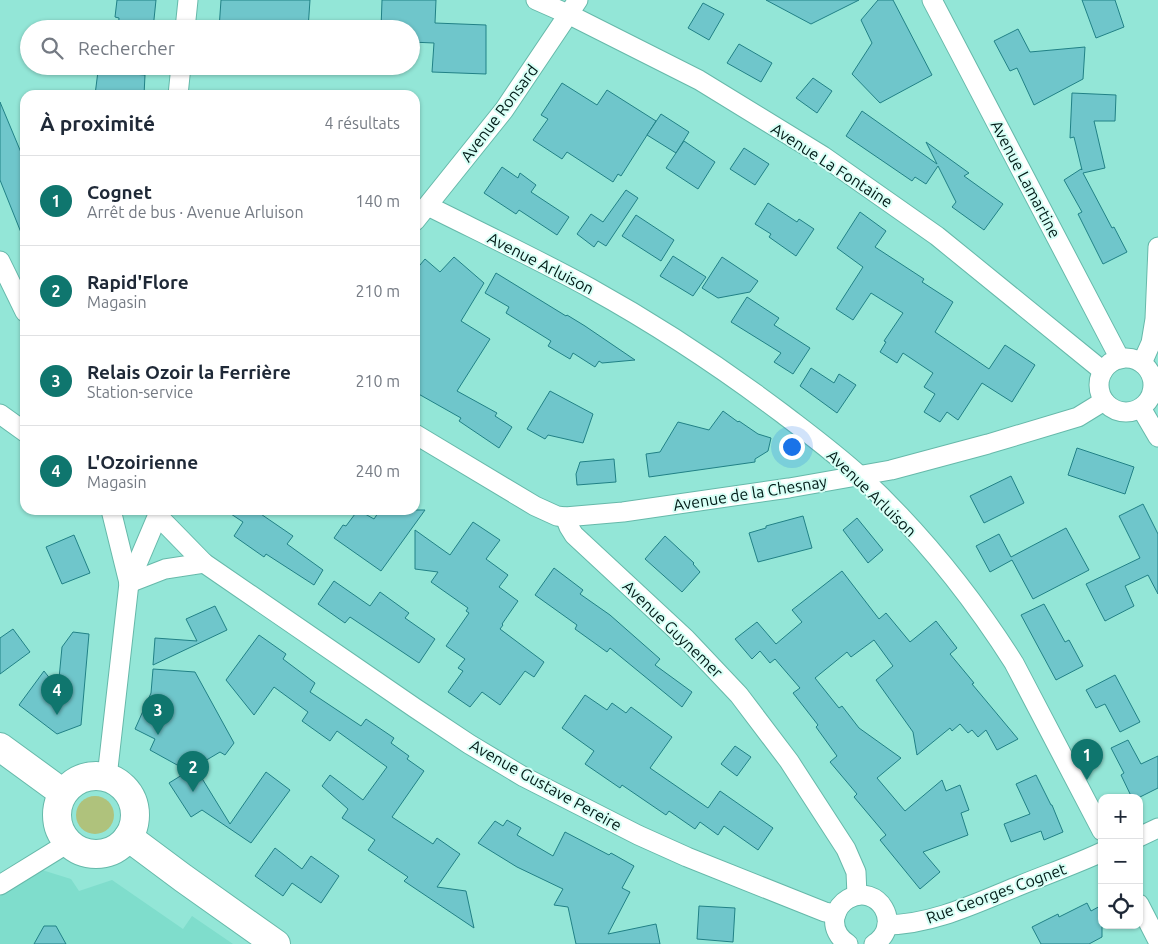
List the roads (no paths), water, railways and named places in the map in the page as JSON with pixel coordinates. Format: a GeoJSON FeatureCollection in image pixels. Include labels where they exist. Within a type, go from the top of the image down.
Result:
{"type":"FeatureCollection","features":[{"type":"Feature","properties":{"kind":"street"},"geometry":{"type":"LineString","coordinates":[[186,20],[188,0]]}},
{"type":"Feature","properties":{"kind":"street","name":"Avenue La Fontaine"},"geometry":{"type":"LineString","coordinates":[[536,0],[574,7],[699,80],[823,156],[937,236],[1103,371]]}},
{"type":"Feature","properties":{"kind":"street","name":"Avenue Lamartine"},"geometry":{"type":"LineString","coordinates":[[932,0],[1120,359]]}},
{"type":"Feature","properties":{"kind":"street","name":"Avenue Ronsard"},"geometry":{"type":"LineString","coordinates":[[420,215],[504,110],[574,7]]}},
{"type":"Feature","properties":{"kind":"street"},"geometry":{"type":"LineString","coordinates":[[179,90],[180,75]]}},
{"type":"Feature","properties":{"kind":"street","name":"Avenue Arluison"},"geometry":{"type":"LineString","coordinates":[[428,206],[566,276],[670,336],[751,390],[860,476],[939,559],[1000,641],[1014,663],[1098,823]]}},
{"type":"Feature","properties":{"kind":"street"},"geometry":{"type":"LineString","coordinates":[[1142,363],[1151,343],[1154,327],[1158,247]]}},
{"type":"Feature","properties":{"kind":"street"},"geometry":{"type":"LineString","coordinates":[[0,261],[20,302]]}},
{"type":"Feature","properties":{"kind":"street"},"geometry":{"type":"LineString","coordinates":[[1120,359],[1135,359],[1142,363],[1152,377],[1154,386],[1152,394],[1141,408],[1133,412],[1116,411],[1104,401],[1099,386],[1103,371],[1113,361],[1120,359]]}},
{"type":"Feature","properties":{"kind":"street","name":"Avenue de la Chesnay"},"geometry":{"type":"LineString","coordinates":[[565,517],[642,510],[860,476],[921,462],[1078,417],[1104,401]]}},
{"type":"Feature","properties":{"kind":"street"},"geometry":{"type":"LineString","coordinates":[[1141,408],[1158,437]]}},
{"type":"Feature","properties":{"kind":"street"},"geometry":{"type":"LineString","coordinates":[[0,414],[20,428]]}},
{"type":"Feature","properties":{"kind":"street"},"geometry":{"type":"LineString","coordinates":[[420,437],[535,506],[557,516],[565,517]]}},
{"type":"Feature","properties":{"kind":"street"},"geometry":{"type":"LineString","coordinates":[[112,515],[129,583]]}},
{"type":"Feature","properties":{"kind":"street"},"geometry":{"type":"LineString","coordinates":[[107,777],[129,583],[158,515]]}},
{"type":"Feature","properties":{"kind":"street","name":"Avenue Gustave Pereire"},"geometry":{"type":"LineString","coordinates":[[161,515],[204,563],[415,708],[469,744],[524,777],[678,854],[825,912],[836,914]]}},
{"type":"Feature","properties":{"kind":"street","name":"Avenue Guynemer"},"geometry":{"type":"LineString","coordinates":[[565,517],[574,535],[686,639],[739,695],[789,762],[846,849],[856,872],[857,895]]}},
{"type":"Feature","properties":{"kind":"street"},"geometry":{"type":"LineString","coordinates":[[129,583],[165,569],[204,563]]}},
{"type":"Feature","properties":{"kind":"street"},"geometry":{"type":"LineString","coordinates":[[0,748],[63,793]]}},
{"type":"Feature","properties":{"kind":"street"},"geometry":{"type":"LineString","coordinates":[[97,775],[107,777],[116,781],[129,794],[134,805],[133,827],[121,846],[111,852],[88,854],[68,843],[62,835],[56,814],[58,803],[63,793],[78,780],[97,775]]}},
{"type":"Feature","properties":{"kind":"street"},"geometry":{"type":"LineString","coordinates":[[1143,835],[1158,828]]}},
{"type":"Feature","properties":{"kind":"street"},"geometry":{"type":"LineString","coordinates":[[128,837],[276,944]]}},
{"type":"Feature","properties":{"kind":"street"},"geometry":{"type":"LineString","coordinates":[[0,885],[68,843]]}},
{"type":"Feature","properties":{"kind":"street","name":"Rue Georges Cognet"},"geometry":{"type":"LineString","coordinates":[[881,938],[905,924],[930,920],[1098,854]]}},
{"type":"Feature","properties":{"kind":"street"},"geometry":{"type":"LineString","coordinates":[[842,943],[835,928],[836,914],[843,902],[857,895],[865,895],[880,902],[884,909],[881,938]]}},
{"type":"Feature","properties":{"kind":"street"},"geometry":{"type":"LineString","coordinates":[[1143,912],[1158,941]]}},
{"type":"Feature","properties":{"kind":"place","name":"L'Ozoirienne"},"geometry":{"type":"Point","coordinates":[57,715]}},
{"type":"Feature","properties":{"kind":"place","name":"Relais Ozoir la Ferrière"},"geometry":{"type":"Point","coordinates":[158,735]}},
{"type":"Feature","properties":{"kind":"place","name":"Cognet"},"geometry":{"type":"Point","coordinates":[1087,780]}},
{"type":"Feature","properties":{"kind":"place","name":"Rapid'Flore"},"geometry":{"type":"Point","coordinates":[193,792]}}]}
